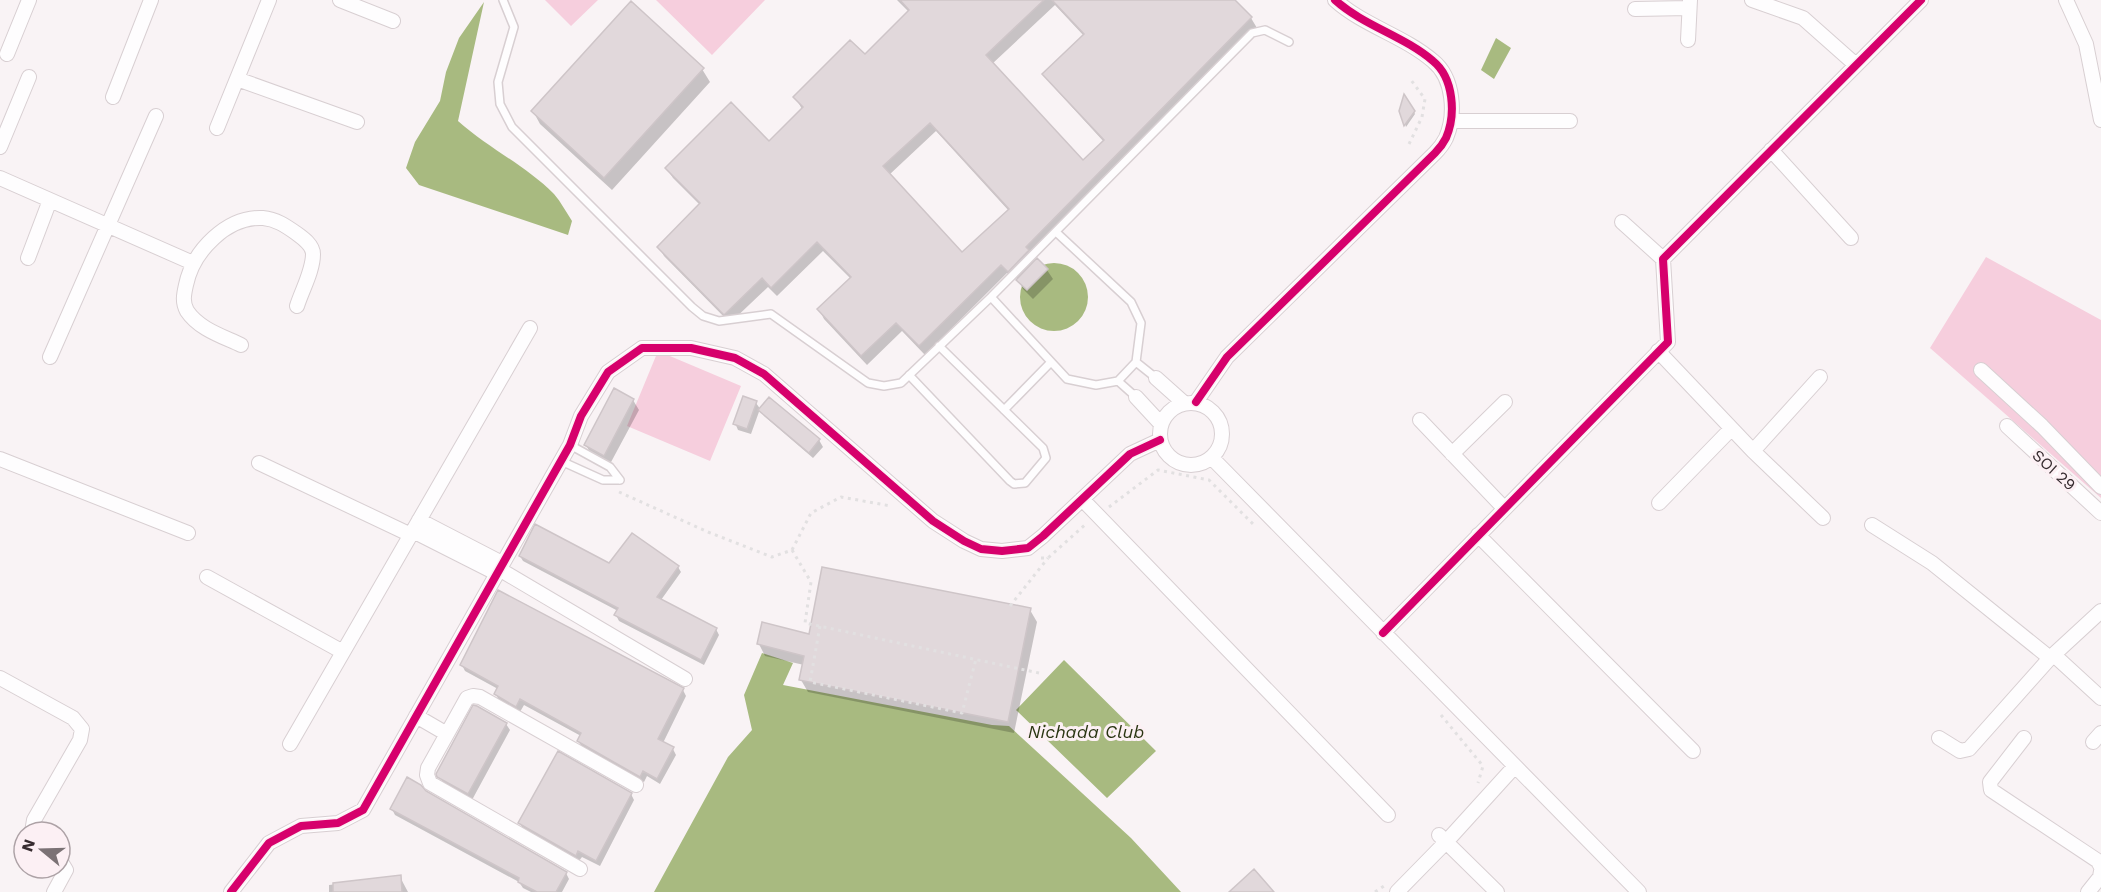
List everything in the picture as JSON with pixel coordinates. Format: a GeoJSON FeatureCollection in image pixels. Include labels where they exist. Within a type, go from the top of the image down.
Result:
{"type":"FeatureCollection","features":[{"type":"Feature","properties":{"kind":"street"},"geometry":{"type":"LineString","coordinates":[[8,54],[29,0]]}},
{"type":"Feature","properties":{"kind":"street"},"geometry":{"type":"LineString","coordinates":[[113,97],[151,0]]}},
{"type":"Feature","properties":{"kind":"street"},"geometry":{"type":"LineString","coordinates":[[217,128],[268,0]]}},
{"type":"Feature","properties":{"kind":"street"},"geometry":{"type":"LineString","coordinates":[[340,0],[393,21]]}},
{"type":"Feature","properties":{"kind":"street"},"geometry":{"type":"LineString","coordinates":[[1156,378],[1190,403],[1212,410],[1220,420],[1223,435],[1220,446],[1212,458],[1189,466],[1180,464],[1167,454],[1160,440],[1161,424],[1171,410],[1190,403],[1227,357],[1435,153],[1445,140],[1451,122],[1452,99],[1445,79],[1435,62],[1348,11],[1335,0]]}},
{"type":"Feature","properties":{"kind":"street"},"geometry":{"type":"LineString","coordinates":[[1752,0],[1803,18],[1856,65]]}},
{"type":"Feature","properties":{"kind":"street"},"geometry":{"type":"LineString","coordinates":[[1663,259],[1921,0]]}},
{"type":"Feature","properties":{"kind":"street"},"geometry":{"type":"LineString","coordinates":[[2066,0],[2086,44],[2101,120]]}},
{"type":"Feature","properties":{"kind":"street"},"geometry":{"type":"LineString","coordinates":[[1635,9],[1690,4],[1688,40]]}},
{"type":"Feature","properties":{"kind":"street"},"geometry":{"type":"LineString","coordinates":[[0,147],[29,77]]}},
{"type":"Feature","properties":{"kind":"street"},"geometry":{"type":"LineString","coordinates":[[237,80],[357,122]]}},
{"type":"Feature","properties":{"kind":"street"},"geometry":{"type":"LineString","coordinates":[[50,357],[156,116]]}},
{"type":"Feature","properties":{"kind":"street"},"geometry":{"type":"LineString","coordinates":[[1451,122],[1570,121]]}},
{"type":"Feature","properties":{"kind":"street"},"geometry":{"type":"LineString","coordinates":[[1771,150],[1851,238]]}},
{"type":"Feature","properties":{"kind":"street"},"geometry":{"type":"LineString","coordinates":[[0,178],[193,263]]}},
{"type":"Feature","properties":{"kind":"street"},"geometry":{"type":"LineString","coordinates":[[28,258],[50,200]]}},
{"type":"Feature","properties":{"kind":"street"},"geometry":{"type":"LineString","coordinates":[[241,345],[207,330],[194,320],[183,298],[193,263],[219,233],[247,220],[263,218],[276,220],[311,246],[313,252],[311,265],[297,306]]}},
{"type":"Feature","properties":{"kind":"street"},"geometry":{"type":"LineString","coordinates":[[1383,633],[1668,342],[1663,259],[1622,222]]}},
{"type":"Feature","properties":{"kind":"street"},"geometry":{"type":"LineString","coordinates":[[290,744],[530,328]]}},
{"type":"Feature","properties":{"kind":"street"},"geometry":{"type":"LineString","coordinates":[[231,892],[269,843],[301,826],[338,823],[363,810],[570,445],[582,416],[608,372],[642,348],[691,348],[735,358],[764,374],[933,521],[981,549],[1002,551],[1029,548],[1130,454],[1160,440]]}},
{"type":"Feature","properties":{"kind":"street"},"geometry":{"type":"LineString","coordinates":[[1658,351],[1731,429],[1823,518]]}},
{"type":"Feature","properties":{"kind":"street"},"geometry":{"type":"LineString","coordinates":[[1982,370],[2101,486]]}},
{"type":"Feature","properties":{"kind":"street"},"geometry":{"type":"LineString","coordinates":[[1753,451],[1820,377]]}},
{"type":"Feature","properties":{"kind":"street"},"geometry":{"type":"LineString","coordinates":[[1136,397],[1161,424]]}},
{"type":"Feature","properties":{"kind":"street"},"geometry":{"type":"LineString","coordinates":[[1452,453],[1505,402]]}},
{"type":"Feature","properties":{"kind":"street"},"geometry":{"type":"LineString","coordinates":[[1420,420],[1504,508]]}},
{"type":"Feature","properties":{"kind":"street","name":"SOI 29"},"geometry":{"type":"LineString","coordinates":[[2007,426],[2101,513]]}},
{"type":"Feature","properties":{"kind":"street"},"geometry":{"type":"LineString","coordinates":[[1659,503],[1731,429]]}},
{"type":"Feature","properties":{"kind":"street"},"geometry":{"type":"LineString","coordinates":[[1212,458],[1639,892]]}},
{"type":"Feature","properties":{"kind":"street"},"geometry":{"type":"LineString","coordinates":[[0,459],[188,533]]}},
{"type":"Feature","properties":{"kind":"street"},"geometry":{"type":"LineString","coordinates":[[259,463],[414,529],[499,569],[685,679]]}},
{"type":"Feature","properties":{"kind":"street"},"geometry":{"type":"LineString","coordinates":[[1082,499],[1388,815]]}},
{"type":"Feature","properties":{"kind":"street"},"geometry":{"type":"LineString","coordinates":[[1872,525],[1932,563],[2101,698]]}},
{"type":"Feature","properties":{"kind":"street"},"geometry":{"type":"LineString","coordinates":[[1478,535],[1693,751]]}},
{"type":"Feature","properties":{"kind":"street"},"geometry":{"type":"LineString","coordinates":[[207,577],[343,652]]}},
{"type":"Feature","properties":{"kind":"street"},"geometry":{"type":"LineString","coordinates":[[1939,738],[1960,751],[1969,749],[2052,657],[2101,611]]}},
{"type":"Feature","properties":{"kind":"street"},"geometry":{"type":"LineString","coordinates":[[0,678],[73,718],[82,729],[80,740],[34,820]]}},
{"type":"Feature","properties":{"kind":"street"},"geometry":{"type":"LineString","coordinates":[[580,869],[430,783],[427,776],[428,768],[468,698],[480,697],[636,785]]}},
{"type":"Feature","properties":{"kind":"street"},"geometry":{"type":"LineString","coordinates":[[416,716],[447,734]]}},
{"type":"Feature","properties":{"kind":"street"},"geometry":{"type":"LineString","coordinates":[[2024,738],[1990,782],[1991,790],[2097,861],[2101,867]]}},
{"type":"Feature","properties":{"kind":"street"},"geometry":{"type":"LineString","coordinates":[[1392,887],[1515,766]]}},
{"type":"Feature","properties":{"kind":"street"},"geometry":{"type":"LineString","coordinates":[[1443,839],[1497,892]]}},
{"type":"Feature","properties":{"kind":"street"},"geometry":{"type":"LineString","coordinates":[[2088,892],[2100,877],[2101,872]]}},
{"type":"Feature","properties":{"kind":"lane"},"geometry":{"type":"LineString","coordinates":[[503,0],[514,27],[498,82],[500,104],[512,126],[692,308],[703,316],[718,321],[771,314],[868,383],[884,386],[901,383],[991,297],[1252,33],[1265,30],[1288,42]]}},
{"type":"Feature","properties":{"kind":"lane"},"geometry":{"type":"LineString","coordinates":[[991,297],[1067,379],[1096,385],[1118,381],[1136,362],[1141,323],[1131,302],[1056,232]]}},
{"type":"Feature","properties":{"kind":"lane"},"geometry":{"type":"LineString","coordinates":[[909,375],[1010,481],[1014,484],[1025,483],[1043,463],[1046,454],[1043,448],[939,346]]}},
{"type":"Feature","properties":{"kind":"lane"},"geometry":{"type":"LineString","coordinates":[[1004,410],[1051,362]]}},
{"type":"Feature","properties":{"kind":"lane"},"geometry":{"type":"LineString","coordinates":[[1136,362],[1156,378]]}},
{"type":"Feature","properties":{"kind":"lane"},"geometry":{"type":"LineString","coordinates":[[1118,381],[1136,397]]}},
{"type":"Feature","properties":{"kind":"lane"},"geometry":{"type":"LineString","coordinates":[[561,461],[603,480],[620,480],[610,466],[570,445]]}},
{"type":"Feature","properties":{"kind":"path"},"geometry":{"type":"LineString","coordinates":[[1409,144],[1422,117],[1425,99],[1411,80]]}},
{"type":"Feature","properties":{"kind":"path"},"geometry":{"type":"LineString","coordinates":[[1010,606],[1048,558],[1075,532],[1158,470],[1209,480],[1259,530]]}},
{"type":"Feature","properties":{"kind":"path"},"geometry":{"type":"LineString","coordinates":[[609,488],[708,532],[772,557],[792,550],[811,513],[841,497],[893,506]]}},
{"type":"Feature","properties":{"kind":"path"},"geometry":{"type":"LineString","coordinates":[[792,550],[811,582],[805,623],[1040,673]]}},
{"type":"Feature","properties":{"kind":"path"},"geometry":{"type":"LineString","coordinates":[[1038,558],[1048,558]]}},
{"type":"Feature","properties":{"kind":"path"},"geometry":{"type":"LineString","coordinates":[[820,626],[810,682],[962,713],[976,659]]}},
{"type":"Feature","properties":{"kind":"path"},"geometry":{"type":"LineString","coordinates":[[1436,708],[1483,766],[1478,785]]}},
{"type":"Feature","properties":{"kind":"path"},"geometry":{"type":"LineString","coordinates":[[1375,892],[1392,887]]}},
{"type":"Feature","properties":{"kind":"shaded area"},"geometry":{"type":"Polygon","coordinates":[[[545,0],[598,0],[571,26],[545,0]]]}},
{"type":"Feature","properties":{"kind":"shaded area"},"geometry":{"type":"Polygon","coordinates":[[[656,0],[765,0],[712,55],[656,0]]]}},
{"type":"Feature","properties":{"kind":"shaded area"},"geometry":{"type":"Polygon","coordinates":[[[1986,257],[2101,320],[2101,498],[1930,348],[1986,257]]]}},
{"type":"Feature","properties":{"kind":"shaded area"},"geometry":{"type":"Polygon","coordinates":[[[658,351],[741,386],[710,461],[627,426],[658,351]]]}},
{"type":"Feature","properties":{"kind":"water"},"geometry":{"type":"Polygon","coordinates":[[[484,2],[458,121],[531,174],[554,194],[572,221],[568,235],[419,185],[406,168],[415,142],[440,101],[446,72],[459,38],[484,2]]]}},
{"type":"Feature","properties":{"kind":"water"},"geometry":{"type":"Polygon","coordinates":[[[1496,38],[1511,48],[1494,79],[1481,70],[1496,38]]]}},
{"type":"Feature","properties":{"kind":"water"},"geometry":{"type":"Polygon","coordinates":[[[1054,263],[1067,266],[1078,273],[1085,284],[1088,297],[1085,310],[1078,321],[1067,328],[1054,331],[1041,328],[1030,321],[1023,310],[1020,297],[1023,284],[1030,273],[1041,266],[1054,263]]]}},
{"type":"Feature","properties":{"kind":"water"},"geometry":{"type":"Polygon","coordinates":[[[762,653],[793,663],[783,685],[992,725],[1009,726],[1131,838],[1181,892],[654,892],[728,757],[752,730],[744,695],[762,653]]]}},
{"type":"Feature","properties":{"kind":"water","name":"Nichada Club"},"geometry":{"type":"Polygon","coordinates":[[[1064,660],[1156,751],[1107,798],[1016,710],[1064,660]]]}},
{"type":"Feature","properties":{"kind":"building"},"geometry":{"type":"Polygon","coordinates":[[[900,0],[1044,0],[986,55],[1083,160],[1104,140],[1042,74],[1084,34],[1052,0],[1235,0],[1252,17],[1026,247],[1029,250],[1008,272],[1001,265],[919,346],[896,323],[861,356],[817,309],[851,277],[817,242],[771,288],[762,278],[724,315],[657,247],[700,203],[665,168],[731,102],[769,141],[803,107],[793,97],[850,40],[865,54],[909,10],[900,0]],[[930,123],[883,166],[962,252],[1009,209],[930,123]]]}},
{"type":"Feature","properties":{"kind":"building"},"geometry":{"type":"Polygon","coordinates":[[[631,1],[704,68],[604,178],[531,111],[631,1]]]}},
{"type":"Feature","properties":{"kind":"building"},"geometry":{"type":"Polygon","coordinates":[[[1404,94],[1415,111],[1404,126],[1399,111],[1404,94]]]}},
{"type":"Feature","properties":{"kind":"building"},"geometry":{"type":"Polygon","coordinates":[[[1037,258],[1048,269],[1027,290],[1016,280],[1037,258]]]}},
{"type":"Feature","properties":{"kind":"building"},"geometry":{"type":"Polygon","coordinates":[[[614,388],[634,399],[604,456],[584,445],[614,388]]]}},
{"type":"Feature","properties":{"kind":"building"},"geometry":{"type":"Polygon","coordinates":[[[743,396],[757,401],[747,429],[733,424],[743,396]]]}},
{"type":"Feature","properties":{"kind":"building"},"geometry":{"type":"Polygon","coordinates":[[[769,397],[820,439],[809,453],[758,410],[769,397]]]}},
{"type":"Feature","properties":{"kind":"building"},"geometry":{"type":"Polygon","coordinates":[[[535,524],[609,563],[632,533],[679,566],[657,597],[717,628],[701,660],[614,615],[618,608],[519,556],[535,524]]]}},
{"type":"Feature","properties":{"kind":"building"},"geometry":{"type":"Polygon","coordinates":[[[822,567],[1031,608],[1008,722],[799,680],[804,656],[757,644],[762,622],[809,634],[822,567]]]}},
{"type":"Feature","properties":{"kind":"building"},"geometry":{"type":"Polygon","coordinates":[[[498,590],[684,688],[658,739],[674,747],[657,779],[643,771],[640,777],[577,741],[581,733],[520,699],[516,707],[494,694],[498,686],[460,665],[498,590]]]}},
{"type":"Feature","properties":{"kind":"building"},"geometry":{"type":"Polygon","coordinates":[[[473,705],[507,723],[468,794],[437,777],[436,774],[473,705]]]}},
{"type":"Feature","properties":{"kind":"building"},"geometry":{"type":"Polygon","coordinates":[[[558,751],[632,793],[596,861],[578,851],[576,856],[518,823],[558,751]]]}},
{"type":"Feature","properties":{"kind":"building"},"geometry":{"type":"Polygon","coordinates":[[[407,777],[421,785],[426,791],[567,872],[556,892],[537,892],[518,882],[519,878],[390,809],[407,777]]]}},
{"type":"Feature","properties":{"kind":"building"},"geometry":{"type":"Polygon","coordinates":[[[1254,869],[1274,892],[1229,892],[1254,869]]]}},
{"type":"Feature","properties":{"kind":"building"},"geometry":{"type":"Polygon","coordinates":[[[401,875],[402,892],[333,892],[333,883],[401,875]]]}},
{"type":"Feature","properties":{"kind":"cycle path"},"geometry":{"type":"LineString","coordinates":[[1196,402],[1227,357],[1435,153],[1446,138],[1452,108],[1449,87],[1440,68],[1422,52],[1358,17],[1335,0]]}},
{"type":"Feature","properties":{"kind":"cycle path"},"geometry":{"type":"LineString","coordinates":[[1383,633],[1668,342],[1663,259],[1921,0]]}},
{"type":"Feature","properties":{"kind":"cycle path"},"geometry":{"type":"LineString","coordinates":[[231,892],[269,843],[301,826],[338,823],[363,810],[570,445],[581,416],[608,372],[642,348],[691,348],[735,358],[764,374],[933,521],[981,549],[1002,551],[1028,548],[1130,454],[1160,440]]}}]}
